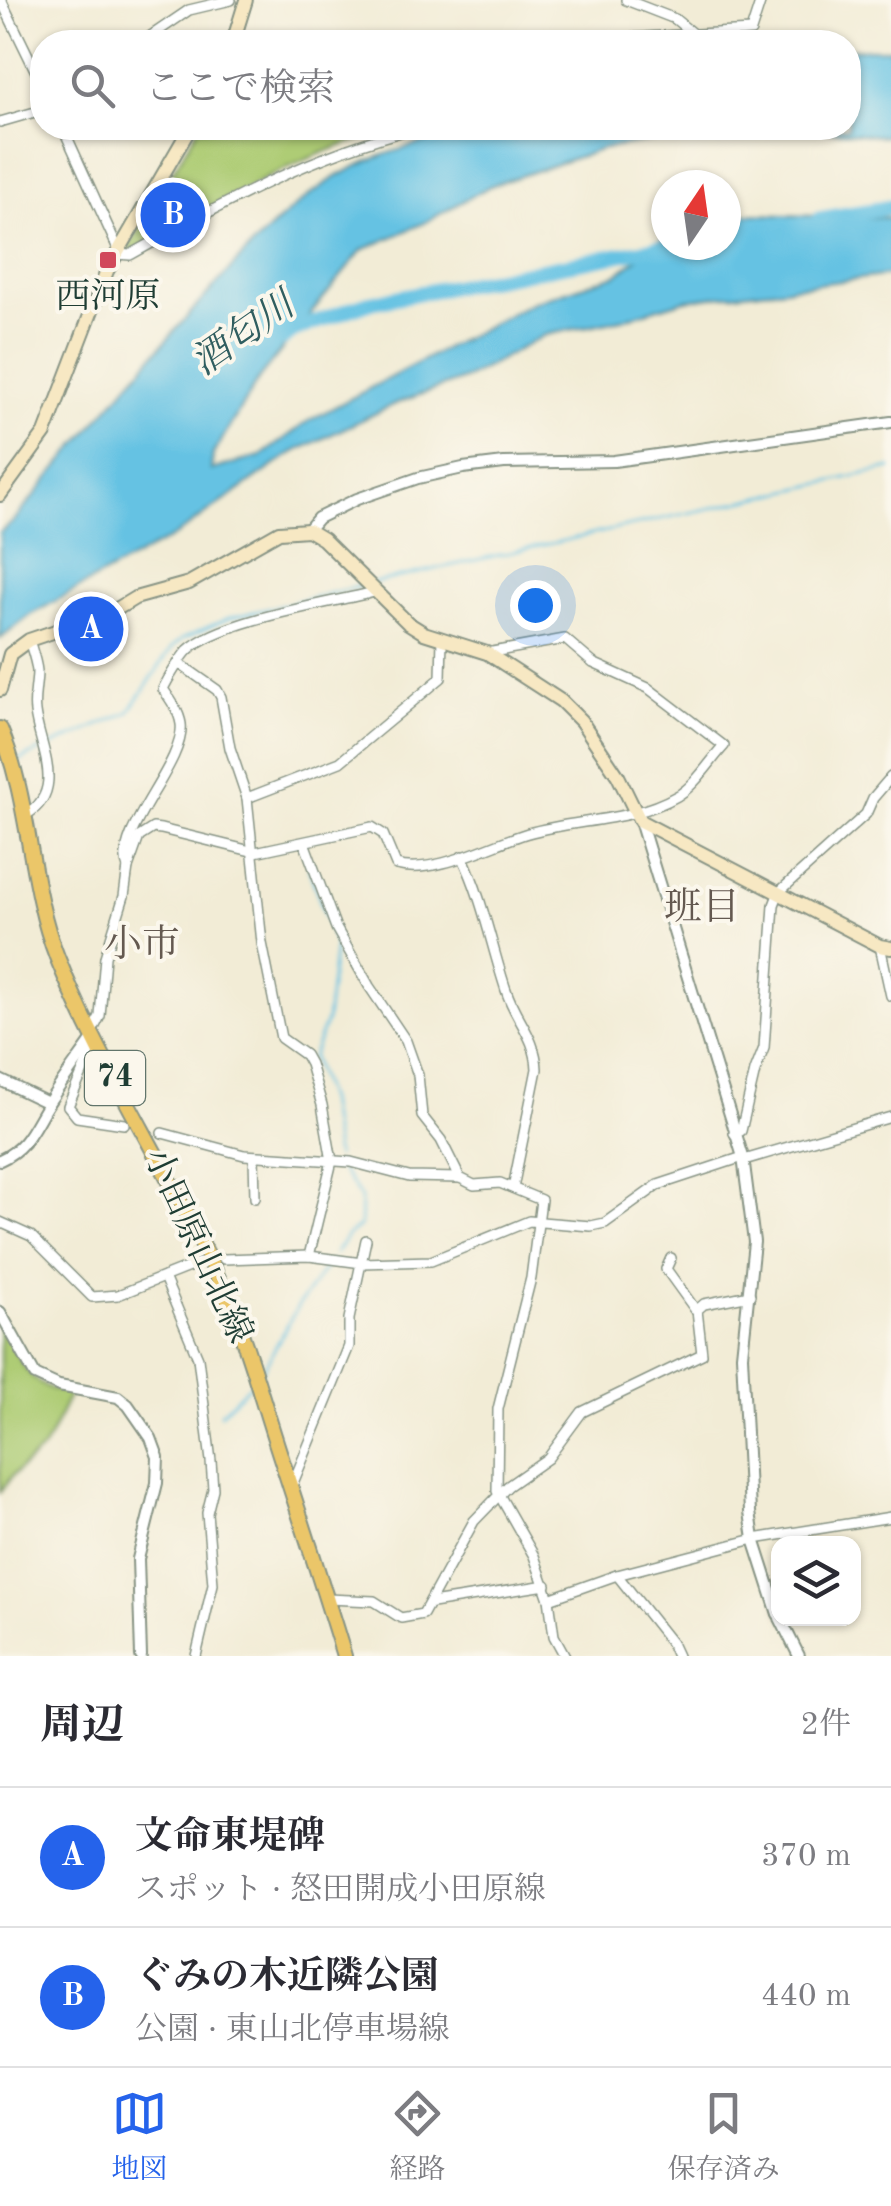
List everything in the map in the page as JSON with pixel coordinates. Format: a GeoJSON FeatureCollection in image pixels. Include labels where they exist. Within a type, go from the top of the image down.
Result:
{"type":"FeatureCollection","features":[{"type":"Feature","properties":{"kind":"main road"},"geometry":{"type":"LineString","coordinates":[[237,30],[246,0]]}},
{"type":"Feature","properties":{"kind":"main road"},"geometry":{"type":"LineString","coordinates":[[0,495],[45,433],[118,252],[183,140]]}},
{"type":"Feature","properties":{"kind":"main road"},"geometry":{"type":"LineString","coordinates":[[0,690],[10,654],[29,640],[112,612],[135,598],[190,583],[279,532],[308,530],[324,539],[375,592],[424,634],[487,653],[561,702],[581,721],[618,776],[638,817],[886,947]]}},
{"type":"Feature","properties":{"kind":"main road","name":"小田原山北線"},"geometry":{"type":"LineString","coordinates":[[0,730],[26,815],[41,906],[54,948],[92,1036],[158,1155],[213,1267],[256,1379],[344,1656]]}},
{"type":"Feature","properties":{"kind":"street"},"geometry":{"type":"LineString","coordinates":[[1,0],[30,59]]}},
{"type":"Feature","properties":{"kind":"street"},"geometry":{"type":"LineString","coordinates":[[160,30],[200,3],[231,0]]}},
{"type":"Feature","properties":{"kind":"street"},"geometry":{"type":"LineString","coordinates":[[626,0],[675,19],[688,30]]}},
{"type":"Feature","properties":{"kind":"street"},"geometry":{"type":"LineString","coordinates":[[751,30],[760,0]]}},
{"type":"Feature","properties":{"kind":"street"},"geometry":{"type":"LineString","coordinates":[[0,122],[30,113]]}},
{"type":"Feature","properties":{"kind":"street"},"geometry":{"type":"LineString","coordinates":[[67,140],[118,252],[130,255],[281,174],[373,140]]}},
{"type":"Feature","properties":{"kind":"street"},"geometry":{"type":"LineString","coordinates":[[308,530],[318,518],[356,499],[463,468],[504,463],[614,461],[891,422]]}},
{"type":"Feature","properties":{"kind":"street"},"geometry":{"type":"LineString","coordinates":[[128,868],[125,856],[135,828],[178,742],[180,719],[163,689],[192,647],[250,622],[375,592]]}},
{"type":"Feature","properties":{"kind":"street"},"geometry":{"type":"LineString","coordinates":[[247,798],[316,773],[354,753],[441,678],[442,638]]}},
{"type":"Feature","properties":{"kind":"street"},"geometry":{"type":"LineString","coordinates":[[124,1124],[77,1117],[68,1106],[87,1062],[100,1016],[105,957],[124,896],[128,868],[140,837],[153,828],[255,852],[372,827],[383,834],[396,866],[417,867],[528,833],[638,817],[680,795],[724,746],[648,688],[593,663],[565,639],[487,653]]}},
{"type":"Feature","properties":{"kind":"street"},"geometry":{"type":"LineString","coordinates":[[26,815],[39,807],[48,776],[35,713],[37,669],[29,640]]}},
{"type":"Feature","properties":{"kind":"street"},"geometry":{"type":"LineString","coordinates":[[180,664],[217,690],[220,697],[230,748],[247,798],[270,994],[280,1038],[305,1055],[322,1105],[332,1161],[309,1256]]}},
{"type":"Feature","properties":{"kind":"street"},"geometry":{"type":"LineString","coordinates":[[734,1133],[741,1131],[764,1048],[774,906],[779,892],[866,814],[873,798],[891,777]]}},
{"type":"Feature","properties":{"kind":"street"},"geometry":{"type":"LineString","coordinates":[[638,817],[743,1158],[754,1242],[743,1341],[742,1392],[754,1539],[771,1591]]}},
{"type":"Feature","properties":{"kind":"street"},"geometry":{"type":"LineString","coordinates":[[304,842],[336,928],[368,986],[406,1041],[418,1075],[422,1116],[441,1140],[460,1178]]}},
{"type":"Feature","properties":{"kind":"street"},"geometry":{"type":"LineString","coordinates":[[462,856],[476,884],[506,990],[536,1053],[537,1069],[513,1188]]}},
{"type":"Feature","properties":{"kind":"street"},"geometry":{"type":"LineString","coordinates":[[886,947],[891,996]]}},
{"type":"Feature","properties":{"kind":"street"},"geometry":{"type":"LineString","coordinates":[[0,1160],[17,1152],[30,1138],[48,1102],[92,1036]]}},
{"type":"Feature","properties":{"kind":"street"},"geometry":{"type":"LineString","coordinates":[[0,1080],[48,1102]]}},
{"type":"Feature","properties":{"kind":"street"},"geometry":{"type":"LineString","coordinates":[[224,1259],[309,1256],[362,1263],[431,1260],[522,1223],[605,1223],[658,1185],[891,1118]]}},
{"type":"Feature","properties":{"kind":"street"},"geometry":{"type":"LineString","coordinates":[[162,1133],[254,1156],[350,1162],[409,1176],[460,1178],[474,1186],[493,1181],[541,1200],[530,1278],[498,1409],[498,1496],[534,1556],[550,1599],[554,1636],[565,1656]]}},
{"type":"Feature","properties":{"kind":"street"},"geometry":{"type":"LineString","coordinates":[[254,1156],[254,1198]]}},
{"type":"Feature","properties":{"kind":"street"},"geometry":{"type":"LineString","coordinates":[[0,1222],[40,1244],[92,1297],[118,1295],[199,1263]]}},
{"type":"Feature","properties":{"kind":"street"},"geometry":{"type":"LineString","coordinates":[[291,1488],[350,1346],[349,1319],[366,1240]]}},
{"type":"Feature","properties":{"kind":"street"},"geometry":{"type":"LineString","coordinates":[[327,1600],[374,1601],[402,1618],[423,1614],[432,1604],[467,1532],[498,1496],[548,1458],[587,1407],[702,1354],[697,1312],[666,1269],[672,1258]]}},
{"type":"Feature","properties":{"kind":"street"},"geometry":{"type":"LineString","coordinates":[[164,1277],[198,1358],[211,1461],[213,1489],[207,1513],[213,1584],[196,1656]]}},
{"type":"Feature","properties":{"kind":"street"},"geometry":{"type":"LineString","coordinates":[[697,1312],[704,1304],[750,1294]]}},
{"type":"Feature","properties":{"kind":"street"},"geometry":{"type":"LineString","coordinates":[[0,1312],[35,1375],[59,1386],[118,1397],[151,1438],[158,1457],[157,1483],[138,1559],[141,1656]]}},
{"type":"Feature","properties":{"kind":"street"},"geometry":{"type":"LineString","coordinates":[[550,1599],[617,1576],[754,1539],[891,1517]]}},
{"type":"Feature","properties":{"kind":"street"},"geometry":{"type":"LineString","coordinates":[[617,1576],[677,1656]]}},
{"type":"Feature","properties":{"kind":"street"},"geometry":{"type":"LineString","coordinates":[[432,1604],[546,1585]]}},
{"type":"Feature","properties":{"kind":"street"},"geometry":{"type":"LineString","coordinates":[[783,1626],[794,1654]]}},
{"type":"Feature","properties":{"kind":"green space"},"geometry":{"type":"Polygon","coordinates":[[[191,140],[358,140],[297,164],[129,253],[126,251],[191,140]]]}},
{"type":"Feature","properties":{"kind":"green space"},"geometry":{"type":"Polygon","coordinates":[[[0,1318],[33,1378],[56,1390],[71,1392],[44,1448],[0,1492],[0,1318]]]}},
{"type":"Feature","properties":{"kind":"water"},"geometry":{"type":"Polygon","coordinates":[[[861,49],[891,49],[891,137],[861,134],[861,49]]]}},
{"type":"Feature","properties":{"kind":"water"},"geometry":{"type":"Polygon","coordinates":[[[434,140],[658,140],[602,149],[490,186],[424,223],[362,250],[259,378],[213,454],[211,470],[261,456],[310,420],[533,302],[616,275],[651,248],[651,260],[741,260],[741,215],[891,218],[891,275],[685,300],[622,319],[545,335],[466,378],[397,403],[292,453],[176,535],[32,614],[0,639],[0,532],[13,522],[185,319],[270,229],[307,197],[362,164],[434,140]]]}},
{"type":"Feature","properties":{"kind":"waterway","name":"酒匂川"},"geometry":{"type":"LineString","coordinates":[[819,219],[891,207]]}},
{"type":"Feature","properties":{"kind":"waterway","name":"酒匂川"},"geometry":{"type":"LineString","coordinates":[[283,339],[295,330],[367,303],[651,249]]}},
{"type":"Feature","properties":{"kind":"waterway"},"geometry":{"type":"LineString","coordinates":[[373,583],[891,468]]}},
{"type":"Feature","properties":{"kind":"waterway"},"geometry":{"type":"LineString","coordinates":[[47,748],[129,712],[173,646],[184,638],[229,618],[361,586]]}},
{"type":"Feature","properties":{"kind":"waterway"},"geometry":{"type":"LineString","coordinates":[[15,762],[40,751]]}},
{"type":"Feature","properties":{"kind":"waterway"},"geometry":{"type":"LineString","coordinates":[[309,869],[335,944],[326,1021],[312,1057],[327,1100],[336,1157]]}},
{"type":"Feature","properties":{"kind":"waterway"},"geometry":{"type":"LineString","coordinates":[[335,1254],[347,1236],[360,1226],[361,1198],[338,1165]]}},
{"type":"Feature","properties":{"kind":"waterway"},"geometry":{"type":"LineString","coordinates":[[261,1373],[298,1306],[330,1261]]}},
{"type":"Feature","properties":{"kind":"waterway"},"geometry":{"type":"LineString","coordinates":[[220,1414],[252,1383]]}},
{"type":"Feature","properties":{"kind":"place","name":"ぐみの木近隣公園"},"geometry":{"type":"Point","coordinates":[173,215]}},
{"type":"Feature","properties":{"kind":"place","name":"西河原"},"geometry":{"type":"Point","coordinates":[108,260]}},
{"type":"Feature","properties":{"kind":"place","name":"文命東堤碑"},"geometry":{"type":"Point","coordinates":[91,629]}},
{"type":"Feature","properties":{"kind":"district","name":"班目"},"geometry":{"type":"Point","coordinates":[702,909]}},
{"type":"Feature","properties":{"kind":"district","name":"小市"},"geometry":{"type":"Point","coordinates":[142,946]}}]}
